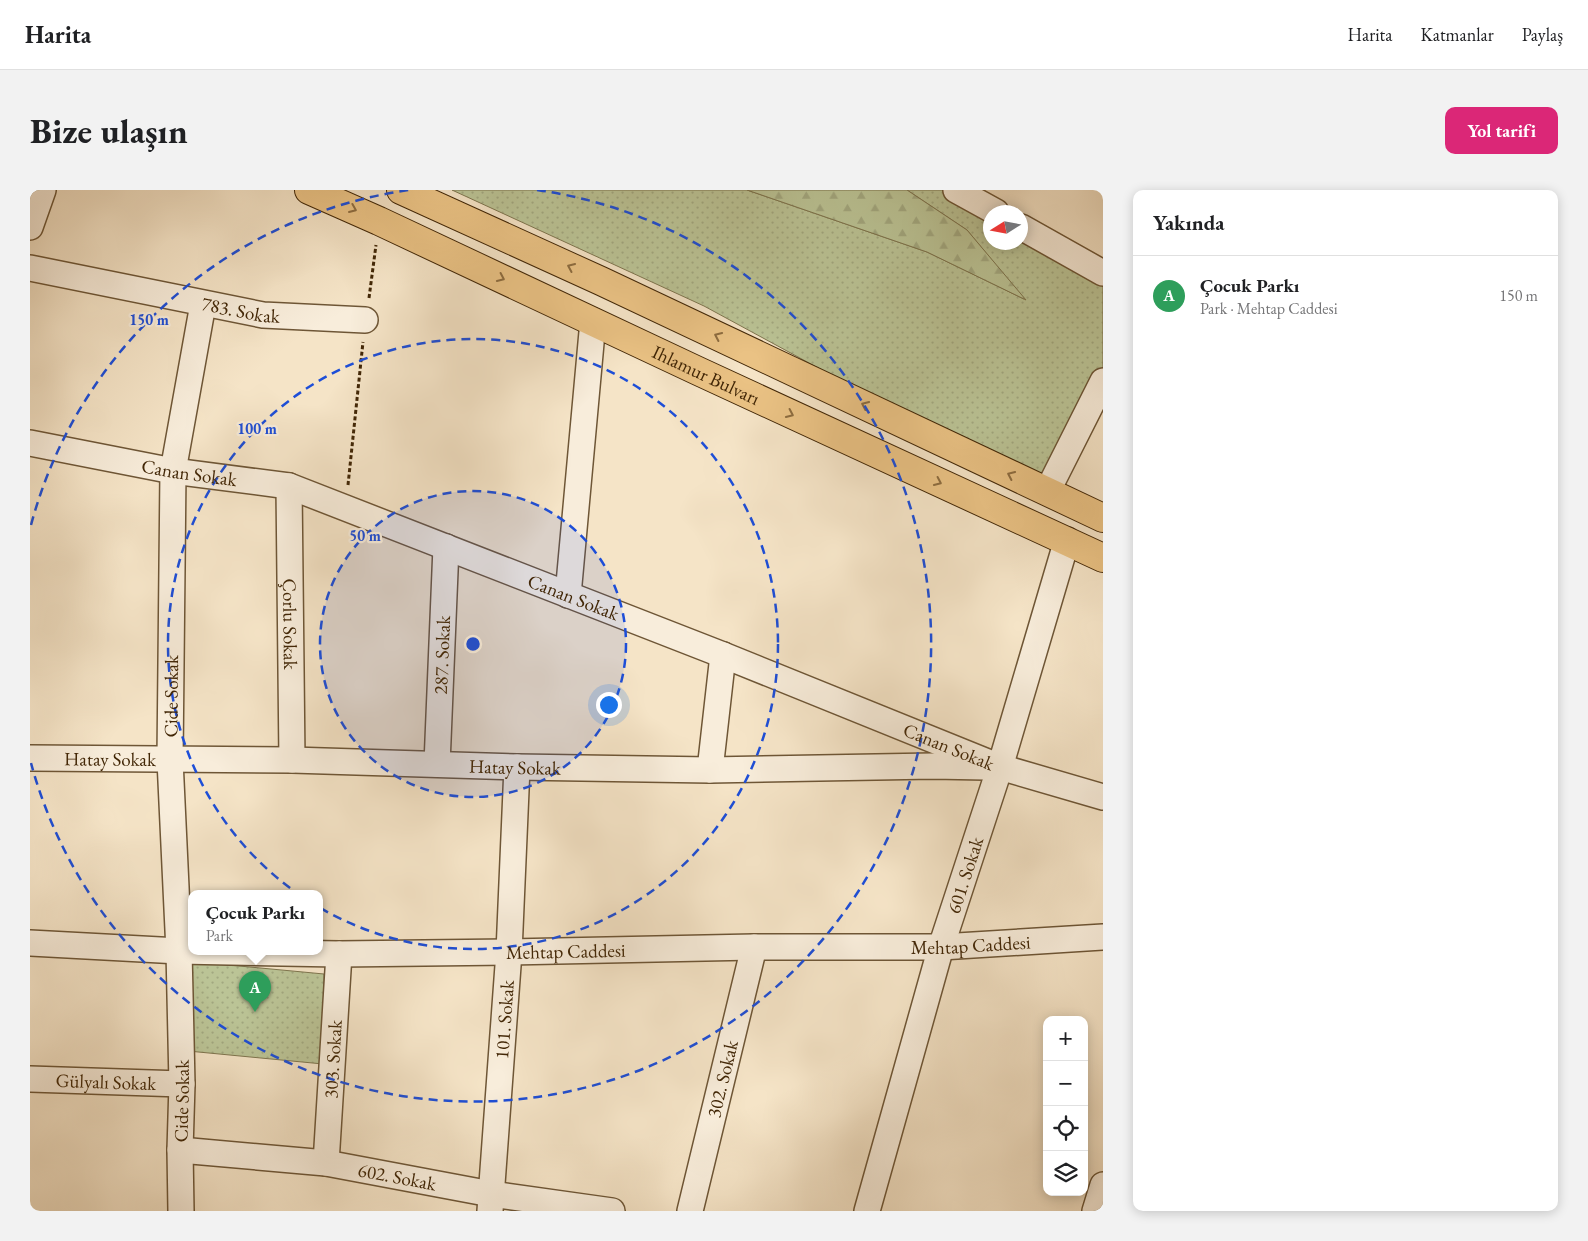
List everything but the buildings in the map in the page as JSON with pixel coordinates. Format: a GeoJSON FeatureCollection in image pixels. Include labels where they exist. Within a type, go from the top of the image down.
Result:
{"type":"FeatureCollection","features":[{"type":"Feature","properties":{"kind":"main road","name":"Ihlamur Bulvarı"},"geometry":{"type":"LineString","coordinates":[[308,190],[379,221],[592,322],[1103,558]]}},
{"type":"Feature","properties":{"kind":"main road","name":"Ihlamur Bulvarı"},"geometry":{"type":"LineString","coordinates":[[401,190],[601,280],[1103,518]]}},
{"type":"Feature","properties":{"kind":"street"},"geometry":{"type":"LineString","coordinates":[[30,226],[43,190]]}},
{"type":"Feature","properties":{"kind":"street"},"geometry":{"type":"LineString","coordinates":[[956,190],[983,205]]}},
{"type":"Feature","properties":{"kind":"street"},"geometry":{"type":"LineString","coordinates":[[1028,231],[1103,273]]}},
{"type":"Feature","properties":{"kind":"street","name":"783. Sokak"},"geometry":{"type":"LineString","coordinates":[[30,268],[263,315],[365,320]]}},
{"type":"Feature","properties":{"kind":"street","name":"Cide Sokak"},"geometry":{"type":"LineString","coordinates":[[181,1211],[182,1084],[179,952],[170,760],[173,471],[203,304]]}},
{"type":"Feature","properties":{"kind":"street"},"geometry":{"type":"LineString","coordinates":[[568,595],[592,322]]}},
{"type":"Feature","properties":{"kind":"street"},"geometry":{"type":"LineString","coordinates":[[1047,492],[1103,381]]}},
{"type":"Feature","properties":{"kind":"street","name":"Canan Sokak"},"geometry":{"type":"LineString","coordinates":[[30,443],[173,471],[289,486],[723,655],[1000,767],[1103,797]]}},
{"type":"Feature","properties":{"kind":"street","name":"Çorlu Sokak"},"geometry":{"type":"LineString","coordinates":[[289,486],[292,760]]}},
{"type":"Feature","properties":{"kind":"street","name":"601. Sokak"},"geometry":{"type":"LineString","coordinates":[[867,1211],[941,947],[1000,767],[1067,540]]}},
{"type":"Feature","properties":{"kind":"street","name":"287. Sokak"},"geometry":{"type":"LineString","coordinates":[[437,764],[446,547]]}},
{"type":"Feature","properties":{"kind":"street"},"geometry":{"type":"LineString","coordinates":[[710,770],[723,655]]}},
{"type":"Feature","properties":{"kind":"street","name":"Hatay Sokak"},"geometry":{"type":"LineString","coordinates":[[30,758],[292,760],[517,767],[710,770],[933,766],[1000,767]]}},
{"type":"Feature","properties":{"kind":"street","name":"101. Sokak"},"geometry":{"type":"LineString","coordinates":[[490,1203],[509,952],[517,767]]}},
{"type":"Feature","properties":{"kind":"street","name":"Mehtap Caddesi"},"geometry":{"type":"LineString","coordinates":[[323,954],[754,947],[941,947],[1103,937]]}},
{"type":"Feature","properties":{"kind":"street","name":"Mehtap Caddesi"},"geometry":{"type":"LineString","coordinates":[[30,943],[188,952]]}},
{"type":"Feature","properties":{"kind":"street","name":"302. Sokak"},"geometry":{"type":"LineString","coordinates":[[690,1211],[754,947]]}},
{"type":"Feature","properties":{"kind":"street","name":"303. Sokak"},"geometry":{"type":"LineString","coordinates":[[326,1163],[339,954]]}},
{"type":"Feature","properties":{"kind":"street","name":"Gülyalı Sokak"},"geometry":{"type":"LineString","coordinates":[[30,1079],[182,1084]]}},
{"type":"Feature","properties":{"kind":"street","name":"602. Sokak"},"geometry":{"type":"LineString","coordinates":[[180,1150],[326,1163],[490,1203],[612,1211]]}},
{"type":"Feature","properties":{"kind":"street"},"geometry":{"type":"LineString","coordinates":[[1095,1211],[1103,1185]]}},
{"type":"Feature","properties":{"kind":"path"},"geometry":{"type":"LineString","coordinates":[[345,508],[365,320],[379,221]]}},
{"type":"Feature","properties":{"kind":"green space"},"geometry":{"type":"Polygon","coordinates":[[[452,190],[747,190],[927,252],[1024,299],[984,250],[1028,250],[1028,234],[1103,275],[1103,381],[1047,492],[704,306],[452,190]]]}},
{"type":"Feature","properties":{"kind":"green space"},"geometry":{"type":"Polygon","coordinates":[[[747,190],[907,190],[967,230],[1026,300],[927,252],[747,190]]]}},
{"type":"Feature","properties":{"kind":"green space"},"geometry":{"type":"Polygon","coordinates":[[[907,190],[945,190],[983,210],[983,249],[967,230],[907,190]]]}},
{"type":"Feature","properties":{"kind":"green space"},"geometry":{"type":"Polygon","coordinates":[[[186,961],[324,974],[323,1064],[188,1051],[186,961]]]}},
{"type":"Feature","properties":{"kind":"place","name":"Çocuk Parkı"},"geometry":{"type":"Point","coordinates":[255,1012]}}]}
